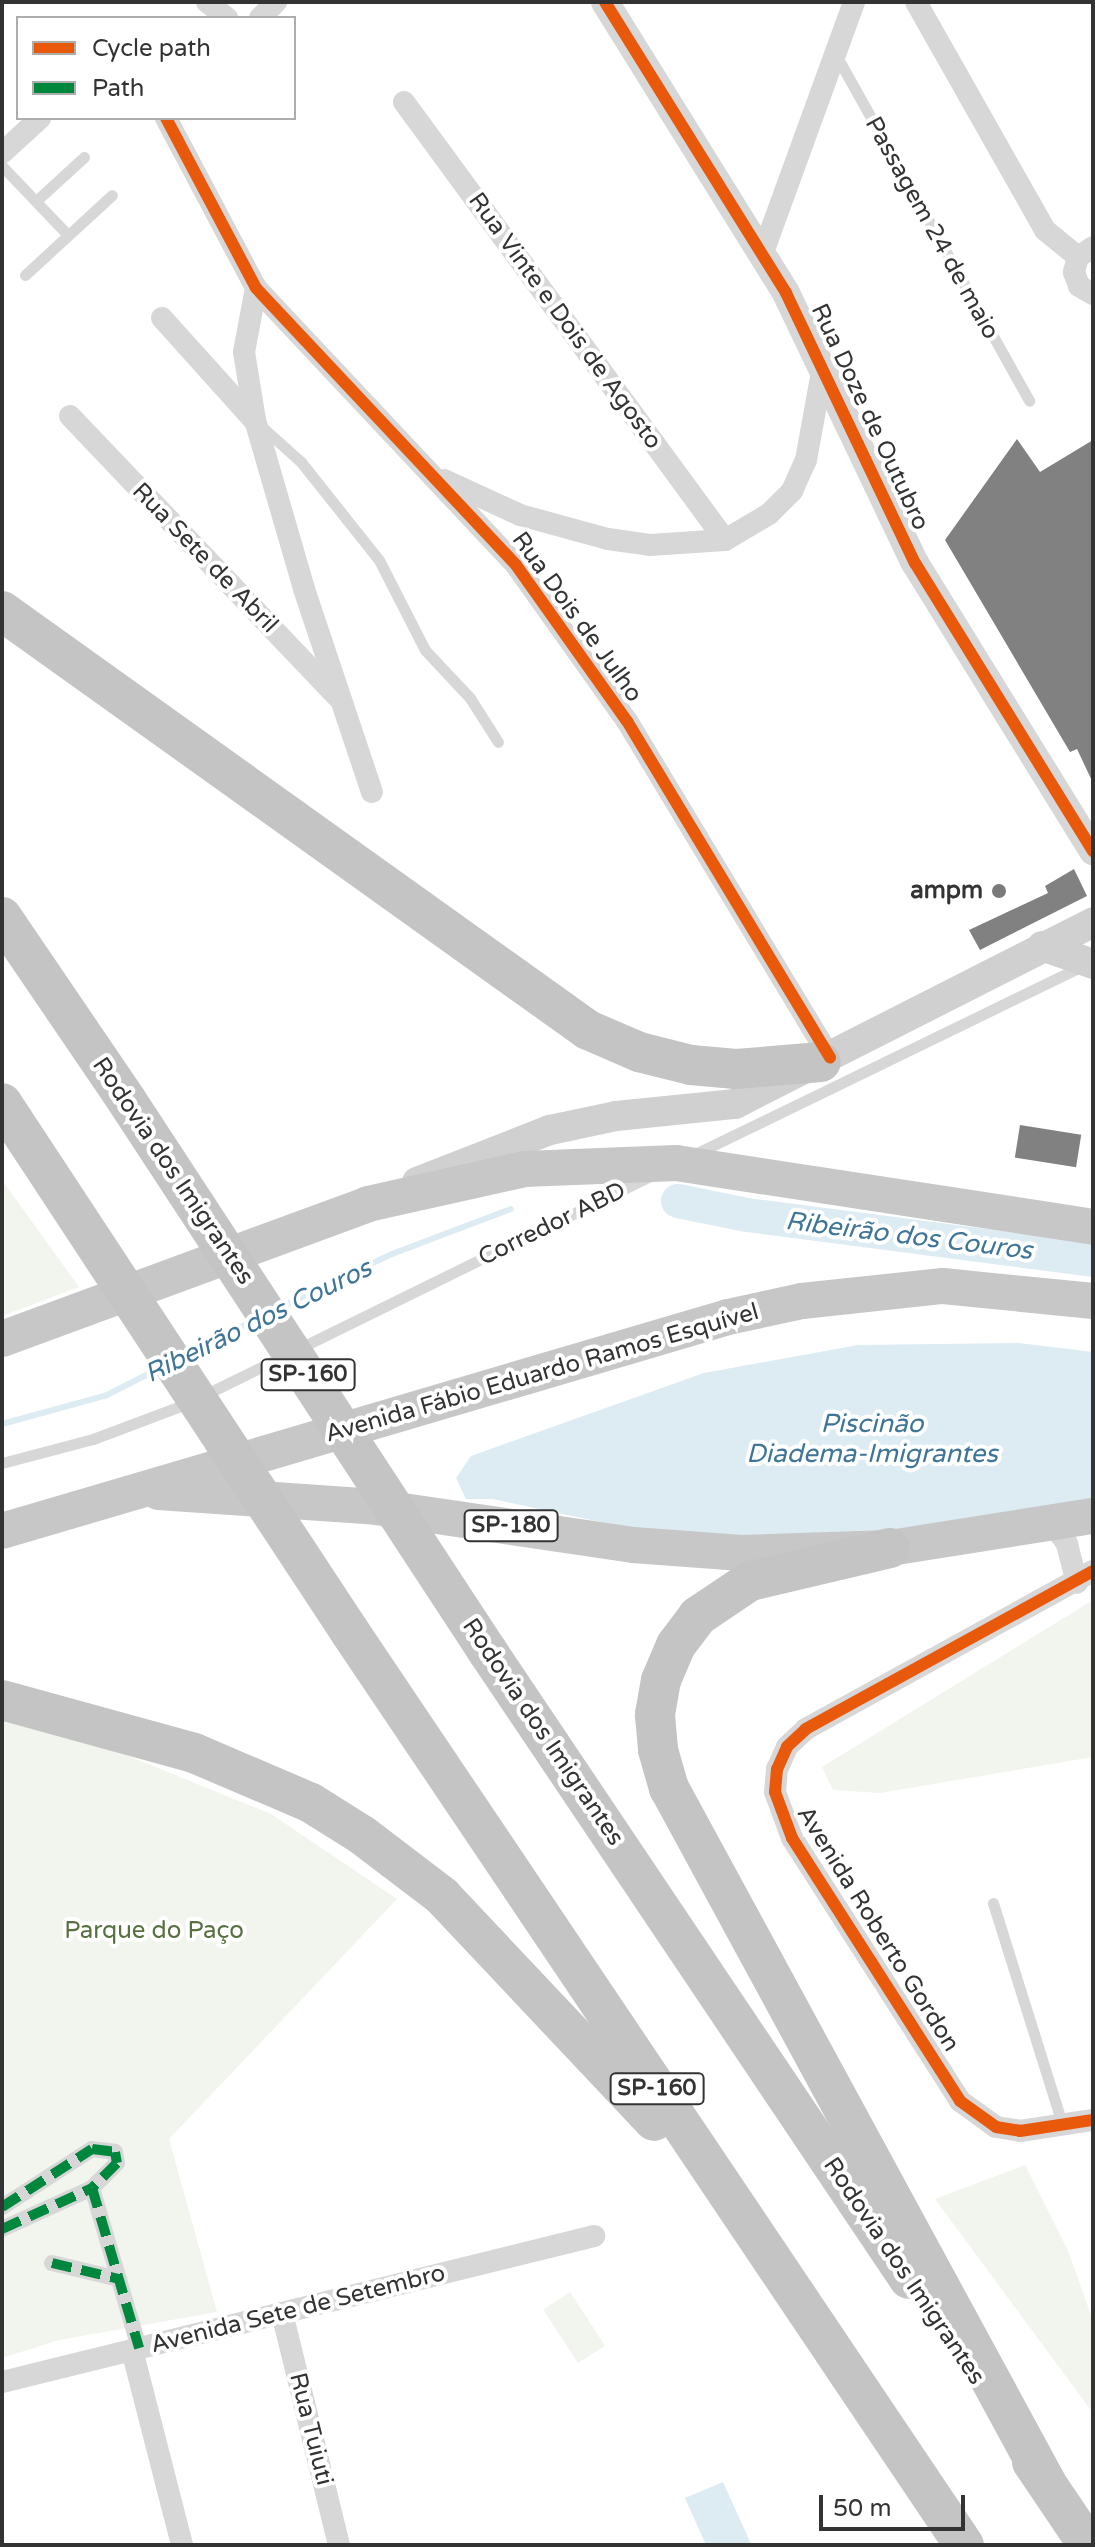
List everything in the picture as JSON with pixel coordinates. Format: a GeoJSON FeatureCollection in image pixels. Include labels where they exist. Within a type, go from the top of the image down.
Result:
{"type":"FeatureCollection","features":[{"type":"Feature","properties":{"kind":"highway"},"geometry":{"type":"LineString","coordinates":[[2,611],[588,1030],[639,1052],[691,1065],[736,1069],[826,1060]]}},
{"type":"Feature","properties":{"kind":"highway","name":"Rodovia dos Imigrantes"},"geometry":{"type":"LineString","coordinates":[[2,917],[127,1101],[488,1652],[1088,2545]]}},
{"type":"Feature","properties":{"kind":"highway","name":"SP-160"},"geometry":{"type":"LineString","coordinates":[[2,1103],[350,1632],[964,2545]]}},
{"type":"Feature","properties":{"kind":"highway"},"geometry":{"type":"LineString","coordinates":[[2,1339],[368,1204],[524,1169],[676,1163],[1093,1227]]}},
{"type":"Feature","properties":{"kind":"highway","name":"Avenida Fábio Eduardo Ramos Esquível"},"geometry":{"type":"LineString","coordinates":[[2,1531],[728,1317],[802,1301],[943,1286],[1093,1301]]}},
{"type":"Feature","properties":{"kind":"highway","name":"SP-180"},"geometry":{"type":"LineString","coordinates":[[132,1491],[376,1507],[697,1551],[890,1548],[1093,1516]]}},
{"type":"Feature","properties":{"kind":"highway"},"geometry":{"type":"LineString","coordinates":[[890,1548],[750,1581],[698,1616],[676,1645],[661,1680],[655,1715],[658,1750],[669,1788],[1046,2482]]}},
{"type":"Feature","properties":{"kind":"highway"},"geometry":{"type":"LineString","coordinates":[[2,1700],[194,1753],[311,1803],[362,1835],[442,1896],[747,2223]]}},
{"type":"Feature","properties":{"kind":"main road"},"geometry":{"type":"LineString","coordinates":[[368,1204],[522,1137],[616,1116],[735,1104],[1093,922]]}},
{"type":"Feature","properties":{"kind":"main road"},"geometry":{"type":"LineString","coordinates":[[1042,946],[1091,962]]}},
{"type":"Feature","properties":{"kind":"street","name":"Rua Doze de Outubro"},"geometry":{"type":"LineString","coordinates":[[605,2],[762,255],[823,364],[915,563],[1093,851]]}},
{"type":"Feature","properties":{"kind":"street"},"geometry":{"type":"LineString","coordinates":[[762,255],[854,2]]}},
{"type":"Feature","properties":{"kind":"street"},"geometry":{"type":"LineString","coordinates":[[916,2],[1045,230],[1086,252],[1075,279],[1093,294]]}},
{"type":"Feature","properties":{"kind":"street","name":"Rua Vinte e Dois de Agosto"},"geometry":{"type":"LineString","coordinates":[[404,102],[725,540]]}},
{"type":"Feature","properties":{"kind":"street"},"geometry":{"type":"LineString","coordinates":[[2,153],[38,120]]}},
{"type":"Feature","properties":{"kind":"street","name":"Rua Dois de Julho"},"geometry":{"type":"LineString","coordinates":[[167,120],[256,288],[516,565],[627,721],[826,1060]]}},
{"type":"Feature","properties":{"kind":"street"},"geometry":{"type":"LineString","coordinates":[[256,288],[244,352],[255,420],[372,792]]}},
{"type":"Feature","properties":{"kind":"street"},"geometry":{"type":"LineString","coordinates":[[162,318],[255,420]]}},
{"type":"Feature","properties":{"kind":"street"},"geometry":{"type":"LineString","coordinates":[[432,475],[520,515],[608,539],[650,545],[725,540],[769,514],[792,491],[806,460],[823,364]]}},
{"type":"Feature","properties":{"kind":"street","name":"Rua Sete de Abril"},"geometry":{"type":"LineString","coordinates":[[70,416],[341,700]]}},
{"type":"Feature","properties":{"kind":"street","name":"Avenida Roberto Gordon"},"geometry":{"type":"LineString","coordinates":[[1052,1523],[1085,1577],[806,1729],[787,1747],[777,1769],[775,1792],[792,1838],[960,2101],[996,2127],[1063,2127],[1093,2120]]}},
{"type":"Feature","properties":{"kind":"street"},"geometry":{"type":"LineString","coordinates":[[2,2207],[92,2149],[115,2152],[117,2163],[92,2188],[2,2229]]}},
{"type":"Feature","properties":{"kind":"street"},"geometry":{"type":"LineString","coordinates":[[92,2188],[119,2279],[182,2545]]}},
{"type":"Feature","properties":{"kind":"street","name":"Avenida Sete de Setembro"},"geometry":{"type":"LineString","coordinates":[[2,2382],[594,2236]]}},
{"type":"Feature","properties":{"kind":"street"},"geometry":{"type":"LineString","coordinates":[[52,2263],[119,2279]]}},
{"type":"Feature","properties":{"kind":"street","name":"Rua Tuiuti"},"geometry":{"type":"LineString","coordinates":[[282,2313],[339,2545]]}},
{"type":"Feature","properties":{"kind":"lane","name":"Passagem 24 de maio"},"geometry":{"type":"LineString","coordinates":[[835,54],[1029,401]]}},
{"type":"Feature","properties":{"kind":"lane"},"geometry":{"type":"LineString","coordinates":[[36,201],[84,157]]}},
{"type":"Feature","properties":{"kind":"lane"},"geometry":{"type":"LineString","coordinates":[[2,166],[66,233]]}},
{"type":"Feature","properties":{"kind":"lane"},"geometry":{"type":"LineString","coordinates":[[25,275],[66,233],[112,195]]}},
{"type":"Feature","properties":{"kind":"lane"},"geometry":{"type":"LineString","coordinates":[[255,420],[301,462],[379,560],[425,650],[470,698],[498,742]]}},
{"type":"Feature","properties":{"kind":"lane","name":"Corredor ABD"},"geometry":{"type":"LineString","coordinates":[[2,1463],[93,1439],[186,1404],[1091,962]]}},
{"type":"Feature","properties":{"kind":"lane"},"geometry":{"type":"LineString","coordinates":[[993,1903],[1063,2127]]}},
{"type":"Feature","properties":{"kind":"green space"},"geometry":{"type":"Polygon","coordinates":[[[2,1180],[79,1287],[2,1316],[2,1180]]]}},
{"type":"Feature","properties":{"kind":"green space"},"geometry":{"type":"Polygon","coordinates":[[[1093,1600],[1093,1757],[880,1793],[833,1790],[822,1767],[1093,1600]]]}},
{"type":"Feature","properties":{"kind":"green space","name":"Parque do Paço"},"geometry":{"type":"Polygon","coordinates":[[[2,1715],[131,1757],[271,1814],[397,1899],[169,2139],[217,2312],[59,2340],[2,2358],[2,1715]]]}},
{"type":"Feature","properties":{"kind":"green space"},"geometry":{"type":"Polygon","coordinates":[[[1025,2165],[1069,2253],[1093,2321],[1093,2413],[935,2199],[1025,2165]]]}},
{"type":"Feature","properties":{"kind":"green space"},"geometry":{"type":"Polygon","coordinates":[[[570,2292],[605,2346],[578,2363],[543,2309],[570,2292]]]}},
{"type":"Feature","properties":{"kind":"water","name":"Piscinão Diadema-Imigrantes"},"geometry":{"type":"Polygon","coordinates":[[[1019,1343],[1093,1352],[1093,1498],[973,1522],[838,1536],[661,1535],[493,1499],[466,1499],[456,1478],[471,1456],[704,1373],[858,1345],[1019,1343]]]}},
{"type":"Feature","properties":{"kind":"water"},"geometry":{"type":"Polygon","coordinates":[[[723,2482],[749,2545],[706,2545],[685,2498],[723,2482]]]}},
{"type":"Feature","properties":{"kind":"building"},"geometry":{"type":"Polygon","coordinates":[[[1017,439],[1040,472],[1093,440],[1093,783],[1077,749],[1070,752],[945,540],[1017,439]]]}},
{"type":"Feature","properties":{"kind":"building"},"geometry":{"type":"Polygon","coordinates":[[[1074,869],[1087,896],[980,950],[969,930],[1048,893],[1045,886],[1074,869]]]}},
{"type":"Feature","properties":{"kind":"building"},"geometry":{"type":"Polygon","coordinates":[[[1020,1125],[1081,1135],[1076,1167],[1015,1158],[1020,1125]]]}},
{"type":"Feature","properties":{"kind":"waterway","name":"Ribeirão dos Couros"},"geometry":{"type":"LineString","coordinates":[[678,1201],[747,1215],[1093,1260]]}},
{"type":"Feature","properties":{"kind":"waterway","name":"Ribeirão dos Couros"},"geometry":{"type":"LineString","coordinates":[[277,1309],[392,1254],[511,1209]]}},
{"type":"Feature","properties":{"kind":"waterway","name":"Ribeirão dos Couros"},"geometry":{"type":"LineString","coordinates":[[185,1356],[253,1321]]}},
{"type":"Feature","properties":{"kind":"waterway","name":"Ribeirão dos Couros"},"geometry":{"type":"LineString","coordinates":[[2,1424],[107,1395],[160,1368]]}},
{"type":"Feature","properties":{"kind":"marked path"},"geometry":{"type":"LineString","coordinates":[[2,2207],[92,2149],[115,2152],[117,2163],[92,2188],[139,2348]]}},
{"type":"Feature","properties":{"kind":"marked path"},"geometry":{"type":"LineString","coordinates":[[2,2229],[92,2188]]}},
{"type":"Feature","properties":{"kind":"marked path"},"geometry":{"type":"LineString","coordinates":[[52,2263],[119,2279]]}},
{"type":"Feature","properties":{"kind":"cycle path"},"geometry":{"type":"LineString","coordinates":[[605,2],[786,293],[915,563],[1093,851]]}},
{"type":"Feature","properties":{"kind":"cycle path"},"geometry":{"type":"LineString","coordinates":[[167,120],[256,288],[516,565],[627,721],[830,1057]]}},
{"type":"Feature","properties":{"kind":"cycle path"},"geometry":{"type":"LineString","coordinates":[[1093,1571],[806,1729],[787,1747],[777,1769],[775,1792],[792,1838],[960,2101],[996,2127],[1020,2131],[1093,2120]]}},
{"type":"Feature","properties":{"kind":"place","name":"ampm"},"geometry":{"type":"Point","coordinates":[999,891]}}]}
